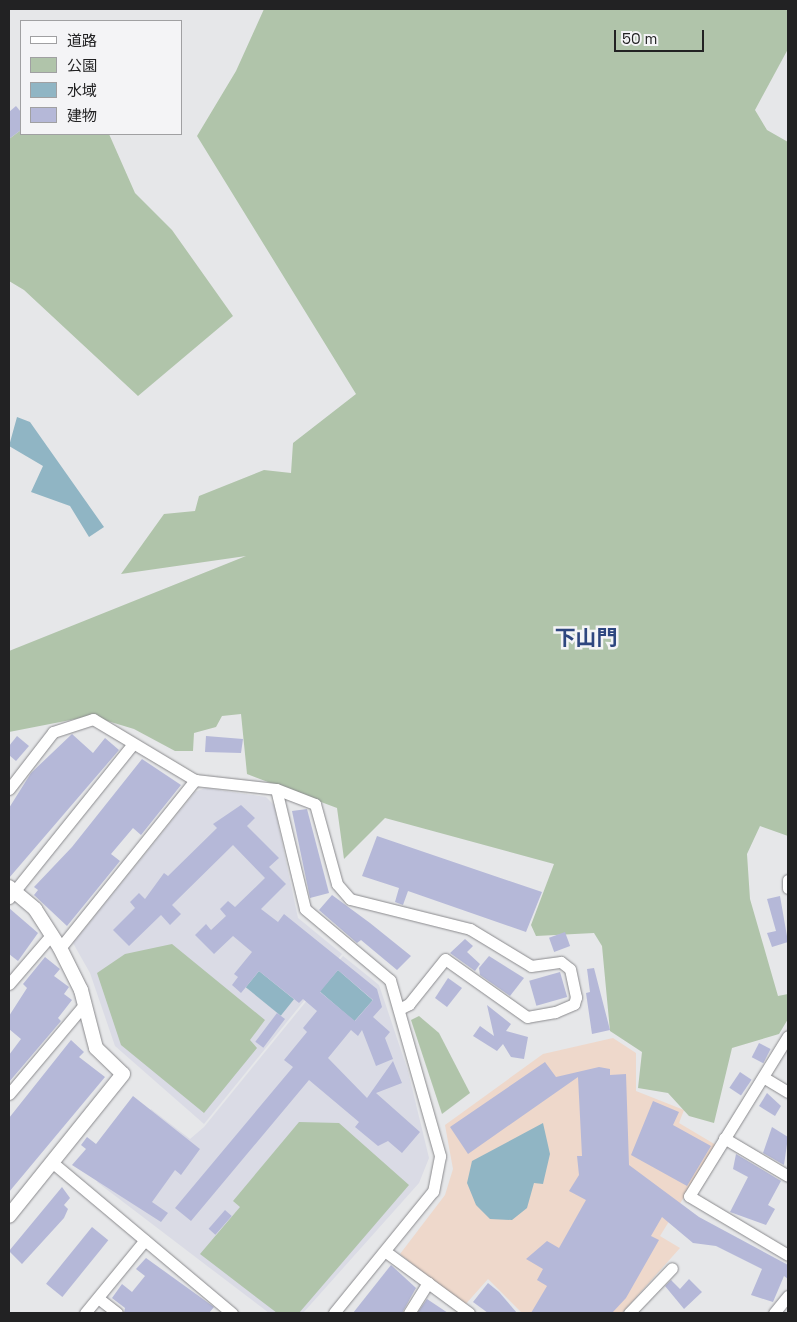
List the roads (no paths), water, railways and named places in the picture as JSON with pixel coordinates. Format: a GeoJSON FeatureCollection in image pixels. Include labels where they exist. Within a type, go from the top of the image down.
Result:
{"type":"FeatureCollection","features":[{"type":"Feature","properties":{"kind":"street"},"geometry":{"type":"LineString","coordinates":[[9,789],[53,732],[93,719],[132,745],[195,780],[276,789],[315,804],[337,884],[350,900],[470,929],[531,966],[561,962],[570,969],[576,997],[574,1004],[555,1012],[527,1017],[445,959],[409,1004],[399,1009]]}},
{"type":"Feature","properties":{"kind":"street"},"geometry":{"type":"LineString","coordinates":[[9,1216],[123,1074],[96,1048],[84,1005],[60,948],[52,934],[10,892],[132,745]]}},
{"type":"Feature","properties":{"kind":"street"},"geometry":{"type":"LineString","coordinates":[[60,948],[195,780]]}},
{"type":"Feature","properties":{"kind":"street"},"geometry":{"type":"LineString","coordinates":[[276,789],[304,909],[390,980],[440,1156],[434,1191],[386,1252],[334,1313]]}},
{"type":"Feature","properties":{"kind":"street"},"geometry":{"type":"LineString","coordinates":[[788,880],[788,888]]}},
{"type":"Feature","properties":{"kind":"street"},"geometry":{"type":"LineString","coordinates":[[9,984],[52,934]]}},
{"type":"Feature","properties":{"kind":"street"},"geometry":{"type":"LineString","coordinates":[[9,1094],[84,1005]]}},
{"type":"Feature","properties":{"kind":"street"},"geometry":{"type":"LineString","coordinates":[[788,1036],[688,1196],[788,1255]]}},
{"type":"Feature","properties":{"kind":"street"},"geometry":{"type":"LineString","coordinates":[[763,1077],[788,1092]]}},
{"type":"Feature","properties":{"kind":"street"},"geometry":{"type":"LineString","coordinates":[[724,1138],[788,1176]]}},
{"type":"Feature","properties":{"kind":"street"},"geometry":{"type":"LineString","coordinates":[[52,1163],[232,1313]]}},
{"type":"Feature","properties":{"kind":"street"},"geometry":{"type":"LineString","coordinates":[[85,1313],[145,1240]]}},
{"type":"Feature","properties":{"kind":"street"},"geometry":{"type":"LineString","coordinates":[[386,1252],[462,1311]]}},
{"type":"Feature","properties":{"kind":"street"},"geometry":{"type":"LineString","coordinates":[[629,1313],[672,1268]]}},
{"type":"Feature","properties":{"kind":"street"},"geometry":{"type":"LineString","coordinates":[[409,1313],[428,1283]]}},
{"type":"Feature","properties":{"kind":"street"},"geometry":{"type":"LineString","coordinates":[[774,1313],[788,1296]]}},
{"type":"Feature","properties":{"kind":"street"},"geometry":{"type":"LineString","coordinates":[[98,1298],[117,1313]]}},
{"type":"Feature","properties":{"kind":"water"},"geometry":{"type":"Polygon","coordinates":[[[17,417],[30,422],[104,527],[89,537],[70,506],[31,492],[43,466],[9,446],[17,417]]]}},
{"type":"Feature","properties":{"kind":"water"},"geometry":{"type":"Polygon","coordinates":[[[338,970],[373,1000],[354,1021],[320,991],[338,970]]]}},
{"type":"Feature","properties":{"kind":"water"},"geometry":{"type":"Polygon","coordinates":[[[259,971],[294,999],[281,1016],[246,987],[259,971]]]}},
{"type":"Feature","properties":{"kind":"water"},"geometry":{"type":"Polygon","coordinates":[[[543,1123],[550,1154],[543,1184],[534,1183],[527,1208],[512,1220],[490,1219],[476,1205],[467,1183],[472,1161],[543,1123]]]}},
{"type":"Feature","properties":{"kind":"district","name":"下山門"},"geometry":{"type":"Point","coordinates":[586,638]}}]}
